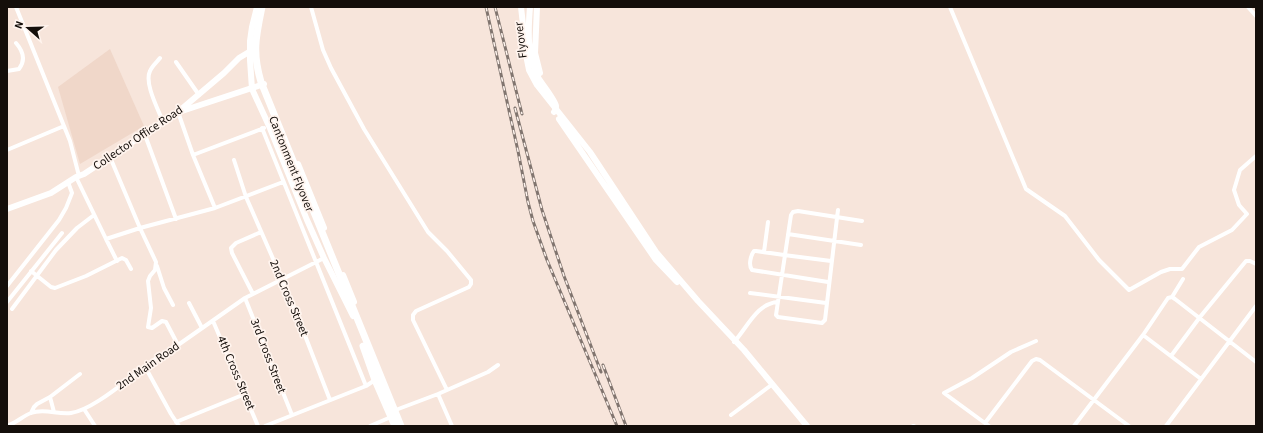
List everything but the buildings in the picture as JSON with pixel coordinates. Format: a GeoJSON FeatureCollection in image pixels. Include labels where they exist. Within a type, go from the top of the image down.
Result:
{"type":"FeatureCollection","features":[{"type":"Feature","properties":{"kind":"highway","name":"Cantonment Flyover"},"geometry":{"type":"LineString","coordinates":[[261,7],[257,28],[255,53],[258,70],[335,265],[391,414]]}},
{"type":"Feature","properties":{"kind":"highway","name":"Cantonment Flyover"},"geometry":{"type":"LineString","coordinates":[[261,7],[252,46],[254,68],[258,83],[348,300]]}},
{"type":"Feature","properties":{"kind":"highway"},"geometry":{"type":"LineString","coordinates":[[391,414],[394,426]]}},
{"type":"Feature","properties":{"kind":"highway"},"geometry":{"type":"LineString","coordinates":[[391,414],[401,426]]}},
{"type":"Feature","properties":{"kind":"main road"},"geometry":{"type":"LineString","coordinates":[[261,7],[258,48],[260,69],[264,86],[348,287],[355,305],[354,316]]}},
{"type":"Feature","properties":{"kind":"main road"},"geometry":{"type":"LineString","coordinates":[[261,7],[252,27],[250,51],[252,89],[324,258],[354,316]]}},
{"type":"Feature","properties":{"kind":"main road","name":"Flyover"},"geometry":{"type":"LineString","coordinates":[[517,7],[524,65],[530,79],[551,103]]}},
{"type":"Feature","properties":{"kind":"main road","name":"Flyover"},"geometry":{"type":"LineString","coordinates":[[521,7],[529,70],[537,85],[551,103],[656,260],[734,341]]}},
{"type":"Feature","properties":{"kind":"main road"},"geometry":{"type":"LineString","coordinates":[[530,7],[529,43],[531,61],[551,103]]}},
{"type":"Feature","properties":{"kind":"main road"},"geometry":{"type":"LineString","coordinates":[[537,7],[535,53],[542,77],[554,97],[551,103]]}},
{"type":"Feature","properties":{"kind":"main road","name":"Collector Office Road"},"geometry":{"type":"LineString","coordinates":[[9,208],[51,193],[145,135],[178,112],[224,73],[239,58],[258,48]]}},
{"type":"Feature","properties":{"kind":"main road"},"geometry":{"type":"LineString","coordinates":[[178,112],[264,86]]}},
{"type":"Feature","properties":{"kind":"main road"},"geometry":{"type":"LineString","coordinates":[[734,341],[803,426]]}},
{"type":"Feature","properties":{"kind":"main road"},"geometry":{"type":"LineString","coordinates":[[734,341],[808,426]]}},
{"type":"Feature","properties":{"kind":"street"},"geometry":{"type":"LineString","coordinates":[[16,7],[70,141],[77,177],[117,261]]}},
{"type":"Feature","properties":{"kind":"street"},"geometry":{"type":"LineString","coordinates":[[312,7],[323,50],[364,130],[428,232],[447,251],[471,280],[469,287],[416,311],[413,316],[413,320],[447,390]]}},
{"type":"Feature","properties":{"kind":"street"},"geometry":{"type":"LineString","coordinates":[[950,7],[1026,189],[1065,216],[1099,260],[1129,290],[1160,272],[1170,269],[1182,269],[1199,246],[1232,230],[1247,214],[1240,205],[1234,190],[1240,170],[1256,156]]}},
{"type":"Feature","properties":{"kind":"street"},"geometry":{"type":"LineString","coordinates":[[1248,7],[1256,16]]}},
{"type":"Feature","properties":{"kind":"street"},"geometry":{"type":"LineString","coordinates":[[7,71],[19,69],[22,66],[23,56],[21,49],[16,43]]}},
{"type":"Feature","properties":{"kind":"street"},"geometry":{"type":"LineString","coordinates":[[160,58],[151,70],[148,78],[152,95],[163,122]]}},
{"type":"Feature","properties":{"kind":"street"},"geometry":{"type":"LineString","coordinates":[[176,62],[199,94]]}},
{"type":"Feature","properties":{"kind":"street"},"geometry":{"type":"LineString","coordinates":[[178,112],[193,155],[216,208]]}},
{"type":"Feature","properties":{"kind":"street"},"geometry":{"type":"LineString","coordinates":[[7,150],[64,126]]}},
{"type":"Feature","properties":{"kind":"street"},"geometry":{"type":"LineString","coordinates":[[193,155],[269,126]]}},
{"type":"Feature","properties":{"kind":"street"},"geometry":{"type":"LineString","coordinates":[[262,128],[366,386]]}},
{"type":"Feature","properties":{"kind":"street"},"geometry":{"type":"LineString","coordinates":[[145,135],[176,219]]}},
{"type":"Feature","properties":{"kind":"street"},"geometry":{"type":"LineString","coordinates":[[110,157],[156,262],[164,288],[173,305]]}},
{"type":"Feature","properties":{"kind":"street","name":"2nd Cross Street"},"geometry":{"type":"LineString","coordinates":[[234,160],[246,197],[281,280],[292,302],[330,400]]}},
{"type":"Feature","properties":{"kind":"street"},"geometry":{"type":"LineString","coordinates":[[7,286],[63,214],[72,193],[68,182]]}},
{"type":"Feature","properties":{"kind":"street"},"geometry":{"type":"LineString","coordinates":[[106,239],[140,228],[216,208],[283,182]]}},
{"type":"Feature","properties":{"kind":"street"},"geometry":{"type":"LineString","coordinates":[[7,214],[9,208]]}},
{"type":"Feature","properties":{"kind":"street"},"geometry":{"type":"LineString","coordinates":[[838,210],[837,218],[834,241],[828,282],[825,320],[822,323],[778,317],[776,315],[784,256],[791,215],[793,212],[798,211],[837,218],[862,221]]}},
{"type":"Feature","properties":{"kind":"street"},"geometry":{"type":"LineString","coordinates":[[12,309],[56,250],[76,228],[94,215]]}},
{"type":"Feature","properties":{"kind":"street"},"geometry":{"type":"LineString","coordinates":[[764,252],[768,222]]}},
{"type":"Feature","properties":{"kind":"street"},"geometry":{"type":"LineString","coordinates":[[253,294],[232,253],[231,248],[236,243],[261,232]]}},
{"type":"Feature","properties":{"kind":"street"},"geometry":{"type":"LineString","coordinates":[[7,302],[62,233]]}},
{"type":"Feature","properties":{"kind":"street"},"geometry":{"type":"LineString","coordinates":[[788,234],[861,245]]}},
{"type":"Feature","properties":{"kind":"street"},"geometry":{"type":"LineString","coordinates":[[828,282],[752,270],[750,268],[752,253],[754,251],[764,252],[784,256],[831,261]]}},
{"type":"Feature","properties":{"kind":"street"},"geometry":{"type":"LineString","coordinates":[[31,271],[51,287],[57,288],[86,276],[122,258],[124,258],[132,269]]}},
{"type":"Feature","properties":{"kind":"street","name":"2nd Main Road"},"geometry":{"type":"LineString","coordinates":[[7,426],[31,413],[71,413],[84,409],[98,401],[141,370],[146,369],[152,361],[178,345],[245,298],[324,258]]}},
{"type":"Feature","properties":{"kind":"street"},"geometry":{"type":"LineString","coordinates":[[1171,356],[1200,317],[1246,261],[1256,264]]}},
{"type":"Feature","properties":{"kind":"street"},"geometry":{"type":"LineString","coordinates":[[156,266],[148,281],[151,308],[148,327],[152,328],[162,321],[166,322],[178,345]]}},
{"type":"Feature","properties":{"kind":"street"},"geometry":{"type":"LineString","coordinates":[[1074,426],[1168,298],[1172,297],[1183,279]]}},
{"type":"Feature","properties":{"kind":"street"},"geometry":{"type":"LineString","coordinates":[[750,293],[826,304]]}},
{"type":"Feature","properties":{"kind":"street"},"geometry":{"type":"LineString","coordinates":[[1172,297],[1200,317],[1256,362]]}},
{"type":"Feature","properties":{"kind":"street","name":"3rd Cross Street"},"geometry":{"type":"LineString","coordinates":[[245,298],[292,415]]}},
{"type":"Feature","properties":{"kind":"street"},"geometry":{"type":"LineString","coordinates":[[734,341],[762,308],[778,302]]}},
{"type":"Feature","properties":{"kind":"street"},"geometry":{"type":"LineString","coordinates":[[189,303],[202,328]]}},
{"type":"Feature","properties":{"kind":"street"},"geometry":{"type":"LineString","coordinates":[[1166,426],[1256,306]]}},
{"type":"Feature","properties":{"kind":"street","name":"4th Cross Street"},"geometry":{"type":"LineString","coordinates":[[213,321],[258,426]]}},
{"type":"Feature","properties":{"kind":"street"},"geometry":{"type":"LineString","coordinates":[[1142,334],[1202,379]]}},
{"type":"Feature","properties":{"kind":"street"},"geometry":{"type":"LineString","coordinates":[[989,426],[944,393],[972,378],[1011,352],[1036,341]]}},
{"type":"Feature","properties":{"kind":"street"},"geometry":{"type":"LineString","coordinates":[[985,423],[1032,360],[1036,359],[1040,360],[1129,426]]}},
{"type":"Feature","properties":{"kind":"street"},"geometry":{"type":"LineString","coordinates":[[370,426],[391,414],[488,372],[498,365]]}},
{"type":"Feature","properties":{"kind":"street"},"geometry":{"type":"LineString","coordinates":[[146,369],[178,424],[245,394]]}},
{"type":"Feature","properties":{"kind":"street"},"geometry":{"type":"LineString","coordinates":[[31,413],[34,406],[50,397],[80,374]]}},
{"type":"Feature","properties":{"kind":"street"},"geometry":{"type":"LineString","coordinates":[[265,426],[366,386],[378,379]]}},
{"type":"Feature","properties":{"kind":"street"},"geometry":{"type":"LineString","coordinates":[[731,415],[770,386]]}},
{"type":"Feature","properties":{"kind":"street"},"geometry":{"type":"LineString","coordinates":[[438,394],[452,426]]}},
{"type":"Feature","properties":{"kind":"street"},"geometry":{"type":"LineString","coordinates":[[50,397],[54,412]]}},
{"type":"Feature","properties":{"kind":"street"},"geometry":{"type":"LineString","coordinates":[[84,409],[95,426]]}},
{"type":"Feature","properties":{"kind":"shaded area"},"geometry":{"type":"Polygon","coordinates":[[[110,49],[144,126],[80,164],[58,87],[110,49]]]}},
{"type":"Feature","properties":{"kind":"railway"},"geometry":{"type":"LineString","coordinates":[[486,7],[533,221],[547,260],[617,426]]}},
{"type":"Feature","properties":{"kind":"railway"},"geometry":{"type":"LineString","coordinates":[[495,7],[522,114]]}},
{"type":"Feature","properties":{"kind":"railway"},"geometry":{"type":"LineString","coordinates":[[515,108],[542,210],[564,276],[601,372]]}},
{"type":"Feature","properties":{"kind":"railway"},"geometry":{"type":"LineString","coordinates":[[603,365],[626,426]]}}]}
